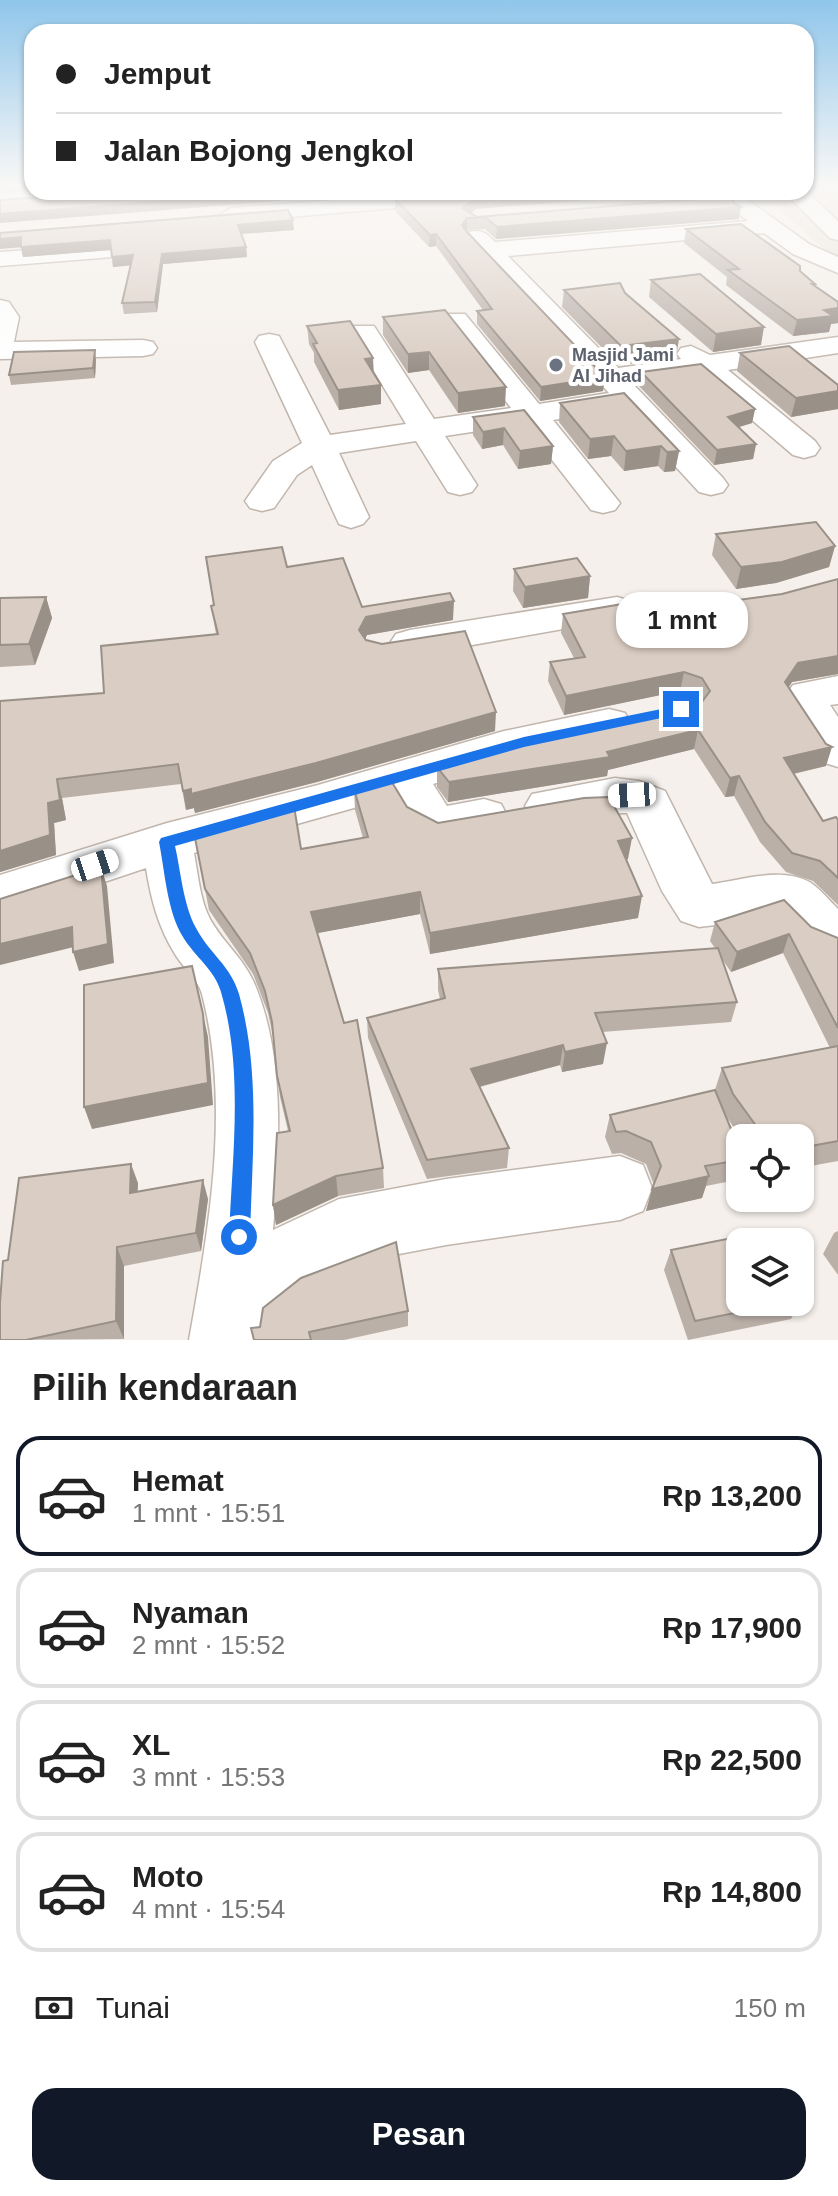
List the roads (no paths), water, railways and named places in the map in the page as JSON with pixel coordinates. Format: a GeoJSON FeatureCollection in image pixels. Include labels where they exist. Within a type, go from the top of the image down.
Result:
{"type":"FeatureCollection","features":[{"type":"Feature","properties":{"kind":"street"},"geometry":{"type":"LineString","coordinates":[[0,259],[175,247]]}},
{"type":"Feature","properties":{"kind":"street"},"geometry":{"type":"LineString","coordinates":[[486,247],[711,485]]}},
{"type":"Feature","properties":{"kind":"street"},"geometry":{"type":"LineString","coordinates":[[490,250],[530,247]]}},
{"type":"Feature","properties":{"kind":"street"},"geometry":{"type":"LineString","coordinates":[[800,247],[824,262],[837,266]]}},
{"type":"Feature","properties":{"kind":"street"},"geometry":{"type":"LineString","coordinates":[[812,281],[837,266]]}},
{"type":"Feature","properties":{"kind":"street"},"geometry":{"type":"LineString","coordinates":[[0,308],[6,317],[0,344]]}},
{"type":"Feature","properties":{"kind":"street"},"geometry":{"type":"LineString","coordinates":[[456,320],[603,503]]}},
{"type":"Feature","properties":{"kind":"street"},"geometry":{"type":"LineString","coordinates":[[758,325],[826,379]]}},
{"type":"Feature","properties":{"kind":"street"},"geometry":{"type":"LineString","coordinates":[[364,332],[460,485]]}},
{"type":"Feature","properties":{"kind":"street"},"geometry":{"type":"LineString","coordinates":[[669,333],[804,448]]}},
{"type":"Feature","properties":{"kind":"street"},"geometry":{"type":"LineString","coordinates":[[269,342],[351,517]]}},
{"type":"Feature","properties":{"kind":"street"},"geometry":{"type":"LineString","coordinates":[[262,501],[285,468],[320,446],[532,414],[704,365],[838,345]]}},
{"type":"Feature","properties":{"kind":"street"},"geometry":{"type":"LineString","coordinates":[[0,351],[143,348]]}},
{"type":"Feature","properties":{"kind":"street"},"geometry":{"type":"LineString","coordinates":[[382,647],[656,604]]}},
{"type":"Feature","properties":{"kind":"street"},"geometry":{"type":"LineString","coordinates":[[838,690],[808,695],[804,700],[838,751]]}},
{"type":"Feature","properties":{"kind":"street"},"geometry":{"type":"LineString","coordinates":[[0,896],[167,842],[524,742],[650,716]]}},
{"type":"Feature","properties":{"kind":"street"},"geometry":{"type":"LineString","coordinates":[[404,776],[425,815],[439,824],[590,798],[640,797],[648,803],[688,891],[699,906],[787,895],[797,899],[829,933],[838,936]]}},
{"type":"Feature","properties":{"kind":"street"},"geometry":{"type":"LineString","coordinates":[[167,842],[180,908],[189,933],[222,972],[230,992],[239,1034],[244,1086],[243,1153],[239,1237],[228,1321]]}},
{"type":"Feature","properties":{"kind":"street"},"geometry":{"type":"LineString","coordinates":[[228,1321],[293,1256],[339,1232],[446,1212],[620,1188]]}},
{"type":"Feature","properties":{"kind":"place","name":"Masjid Jami Al Jihad"},"geometry":{"type":"Point","coordinates":[556,365]}}]}
